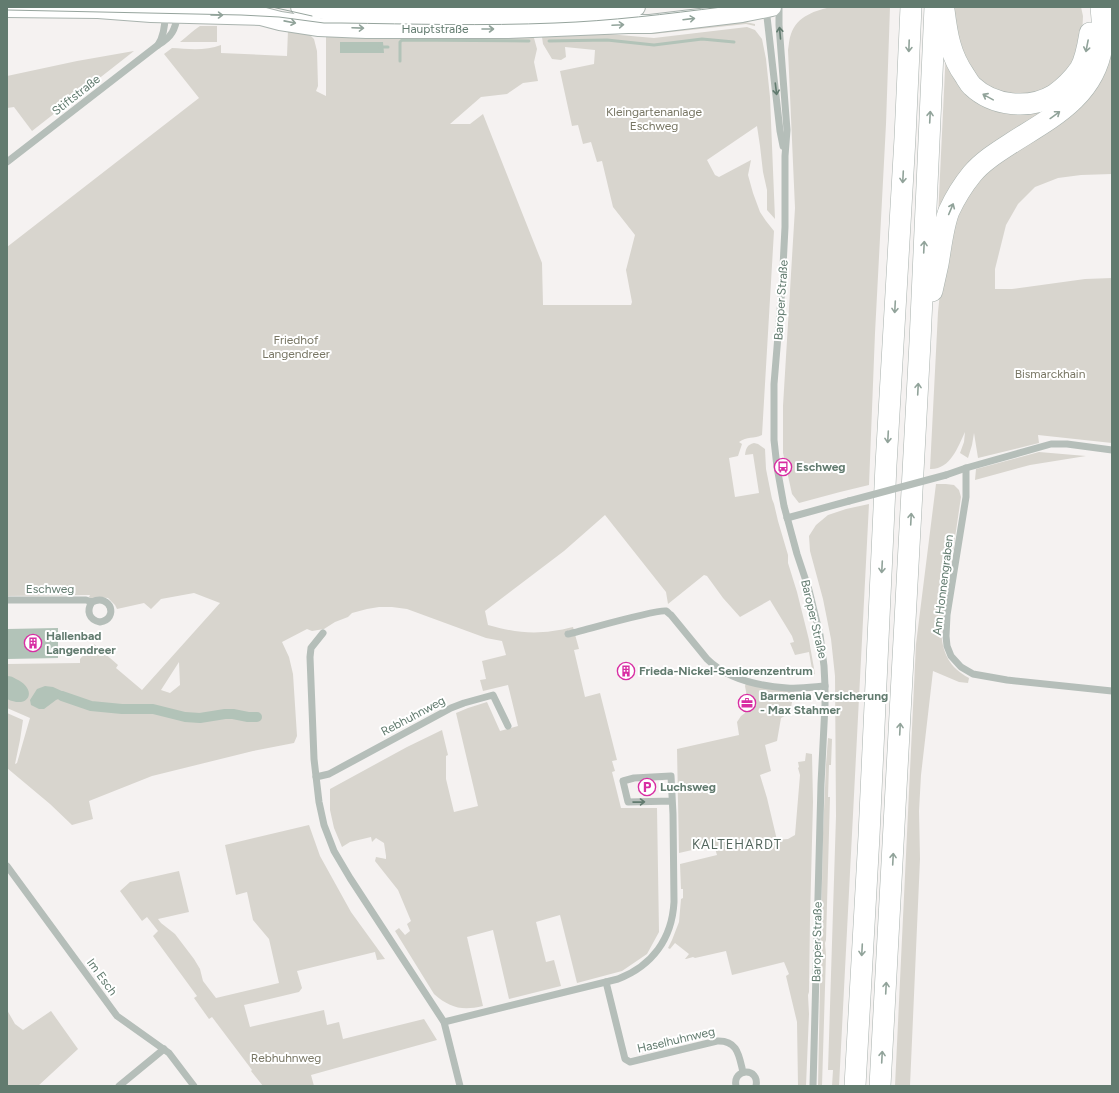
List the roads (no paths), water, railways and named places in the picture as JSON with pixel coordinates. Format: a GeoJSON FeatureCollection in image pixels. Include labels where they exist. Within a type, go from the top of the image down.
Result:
{"type":"FeatureCollection","features":[{"type":"Feature","properties":{"kind":"highway"},"geometry":{"type":"LineString","coordinates":[[855,1086],[870,812],[886,465],[911,7]]}},
{"type":"Feature","properties":{"kind":"highway"},"geometry":{"type":"LineString","coordinates":[[880,1086],[920,342],[935,7]]}},
{"type":"Feature","properties":{"kind":"highway"},"geometry":{"type":"LineString","coordinates":[[944,7],[950,45],[958,66],[972,86],[991,99],[1013,104],[1034,103],[1054,95],[1066,86],[1080,68],[1086,52],[1090,30],[1089,7]]}},
{"type":"Feature","properties":{"kind":"highway"},"geometry":{"type":"LineString","coordinates":[[920,342],[949,212],[959,191],[983,163],[1044,123],[1080,94],[1094,75],[1102,46],[1101,7]]}},
{"type":"Feature","properties":{"kind":"main road","name":"Hauptstraße"},"geometry":{"type":"LineString","coordinates":[[300,7],[335,12],[356,13],[548,12],[636,7]]}},
{"type":"Feature","properties":{"kind":"main road","name":"Hauptstraße"},"geometry":{"type":"LineString","coordinates":[[7,8],[262,11],[293,23],[319,27],[366,29],[508,29],[650,24],[742,13],[771,7]]}},
{"type":"Feature","properties":{"kind":"street","name":"Baroper Straße"},"geometry":{"type":"LineString","coordinates":[[771,7],[780,130],[785,156]]}},
{"type":"Feature","properties":{"kind":"street","name":"Baroper Straße"},"geometry":{"type":"LineString","coordinates":[[771,7],[787,130],[782,288],[774,384],[774,440],[781,495],[817,620],[823,653],[825,686],[813,1086]]}},
{"type":"Feature","properties":{"kind":"street","name":"Stiftstraße"},"geometry":{"type":"LineString","coordinates":[[7,162],[166,40],[173,32],[171,10]]}},
{"type":"Feature","properties":{"kind":"street"},"geometry":{"type":"LineString","coordinates":[[158,45],[163,35],[165,24],[171,10]]}},
{"type":"Feature","properties":{"kind":"street"},"geometry":{"type":"LineString","coordinates":[[787,518],[1051,444],[1067,444],[1112,450]]}},
{"type":"Feature","properties":{"kind":"street","name":"Am Honnengraben"},"geometry":{"type":"LineString","coordinates":[[966,468],[966,497],[946,636],[947,646],[951,656],[961,667],[973,674],[1007,680],[1112,691]]}},
{"type":"Feature","properties":{"kind":"street","name":"Eschweg"},"geometry":{"type":"LineString","coordinates":[[7,600],[86,600],[92,602],[104,600],[110,607],[110,614],[106,620],[100,622],[94,620],[90,616],[89,609],[92,602]]}},
{"type":"Feature","properties":{"kind":"street"},"geometry":{"type":"LineString","coordinates":[[568,634],[633,617],[665,611],[671,615],[707,659],[713,665],[725,672],[768,686],[789,688],[825,686]]}},
{"type":"Feature","properties":{"kind":"street"},"geometry":{"type":"LineString","coordinates":[[323,633],[311,648],[310,657],[314,759],[319,802],[324,825],[336,856],[444,1022],[460,1086]]}},
{"type":"Feature","properties":{"kind":"street","name":"Rebhuhnweg"},"geometry":{"type":"LineString","coordinates":[[316,777],[329,774],[451,708],[493,695],[508,726]]}},
{"type":"Feature","properties":{"kind":"street"},"geometry":{"type":"LineString","coordinates":[[444,1022],[624,977],[645,965],[660,947],[670,926],[674,913],[672,801],[671,776],[634,778],[623,781],[628,802],[672,801]]}},
{"type":"Feature","properties":{"kind":"street","name":"Im Esch"},"geometry":{"type":"LineString","coordinates":[[7,866],[117,1016],[169,1053],[194,1086]]}},
{"type":"Feature","properties":{"kind":"street","name":"Haselhuhnweg"},"geometry":{"type":"LineString","coordinates":[[606,982],[625,1058],[630,1062],[722,1041],[731,1044],[738,1051],[743,1072]]}},
{"type":"Feature","properties":{"kind":"street"},"geometry":{"type":"LineString","coordinates":[[119,1086],[164,1049]]}},
{"type":"Feature","properties":{"kind":"street"},"geometry":{"type":"LineString","coordinates":[[736,1086],[736,1078],[743,1072],[749,1072],[755,1077],[757,1084],[756,1086]]}},
{"type":"Feature","properties":{"kind":"waterway"},"geometry":{"type":"LineString","coordinates":[[549,41],[607,40],[654,45],[702,39],[734,42]]}},
{"type":"Feature","properties":{"kind":"waterway"},"geometry":{"type":"LineString","coordinates":[[400,61],[400,42],[402,40],[529,41]]}},
{"type":"Feature","properties":{"kind":"waterway"},"geometry":{"type":"LineString","coordinates":[[380,47],[388,47]]}},
{"type":"Feature","properties":{"kind":"waterway"},"geometry":{"type":"LineString","coordinates":[[62,696],[91,706],[122,709],[153,709],[185,717],[200,718],[225,714],[257,717]]}},
{"type":"Feature","properties":{"kind":"tram line"},"geometry":{"type":"LineString","coordinates":[[272,7],[312,16]]}},
{"type":"Feature","properties":{"kind":"tram line"},"geometry":{"type":"LineString","coordinates":[[7,10],[241,15],[279,17],[324,23],[475,25],[597,21],[722,7]]}},
{"type":"Feature","properties":{"kind":"place","name":"Eschweg"},"geometry":{"type":"Point","coordinates":[783,467]}},
{"type":"Feature","properties":{"kind":"place","name":"Hallenbad Langendreer"},"geometry":{"type":"Point","coordinates":[33,643]}},
{"type":"Feature","properties":{"kind":"place","name":"Frieda-Nickel-Seniorenzentrum"},"geometry":{"type":"Point","coordinates":[626,671]}},
{"type":"Feature","properties":{"kind":"place","name":"Barmenia Versicherung - Max Stahmer"},"geometry":{"type":"Point","coordinates":[747,703]}},
{"type":"Feature","properties":{"kind":"place","name":"Luchsweg"},"geometry":{"type":"Point","coordinates":[647,787]}},
{"type":"Feature","properties":{"kind":"district","name":"KALTEHARDT"},"geometry":{"type":"Point","coordinates":[737,844]}},
{"type":"Feature","properties":{"kind":"park label","name":"Kleingartenanlage Eschweg"},"geometry":{"type":"Point","coordinates":[654,119]}},
{"type":"Feature","properties":{"kind":"park label","name":"Friedhof Langendreer"},"geometry":{"type":"Point","coordinates":[296,347]}},
{"type":"Feature","properties":{"kind":"park label","name":"Bismarckhain"},"geometry":{"type":"Point","coordinates":[1050,374]}}]}
